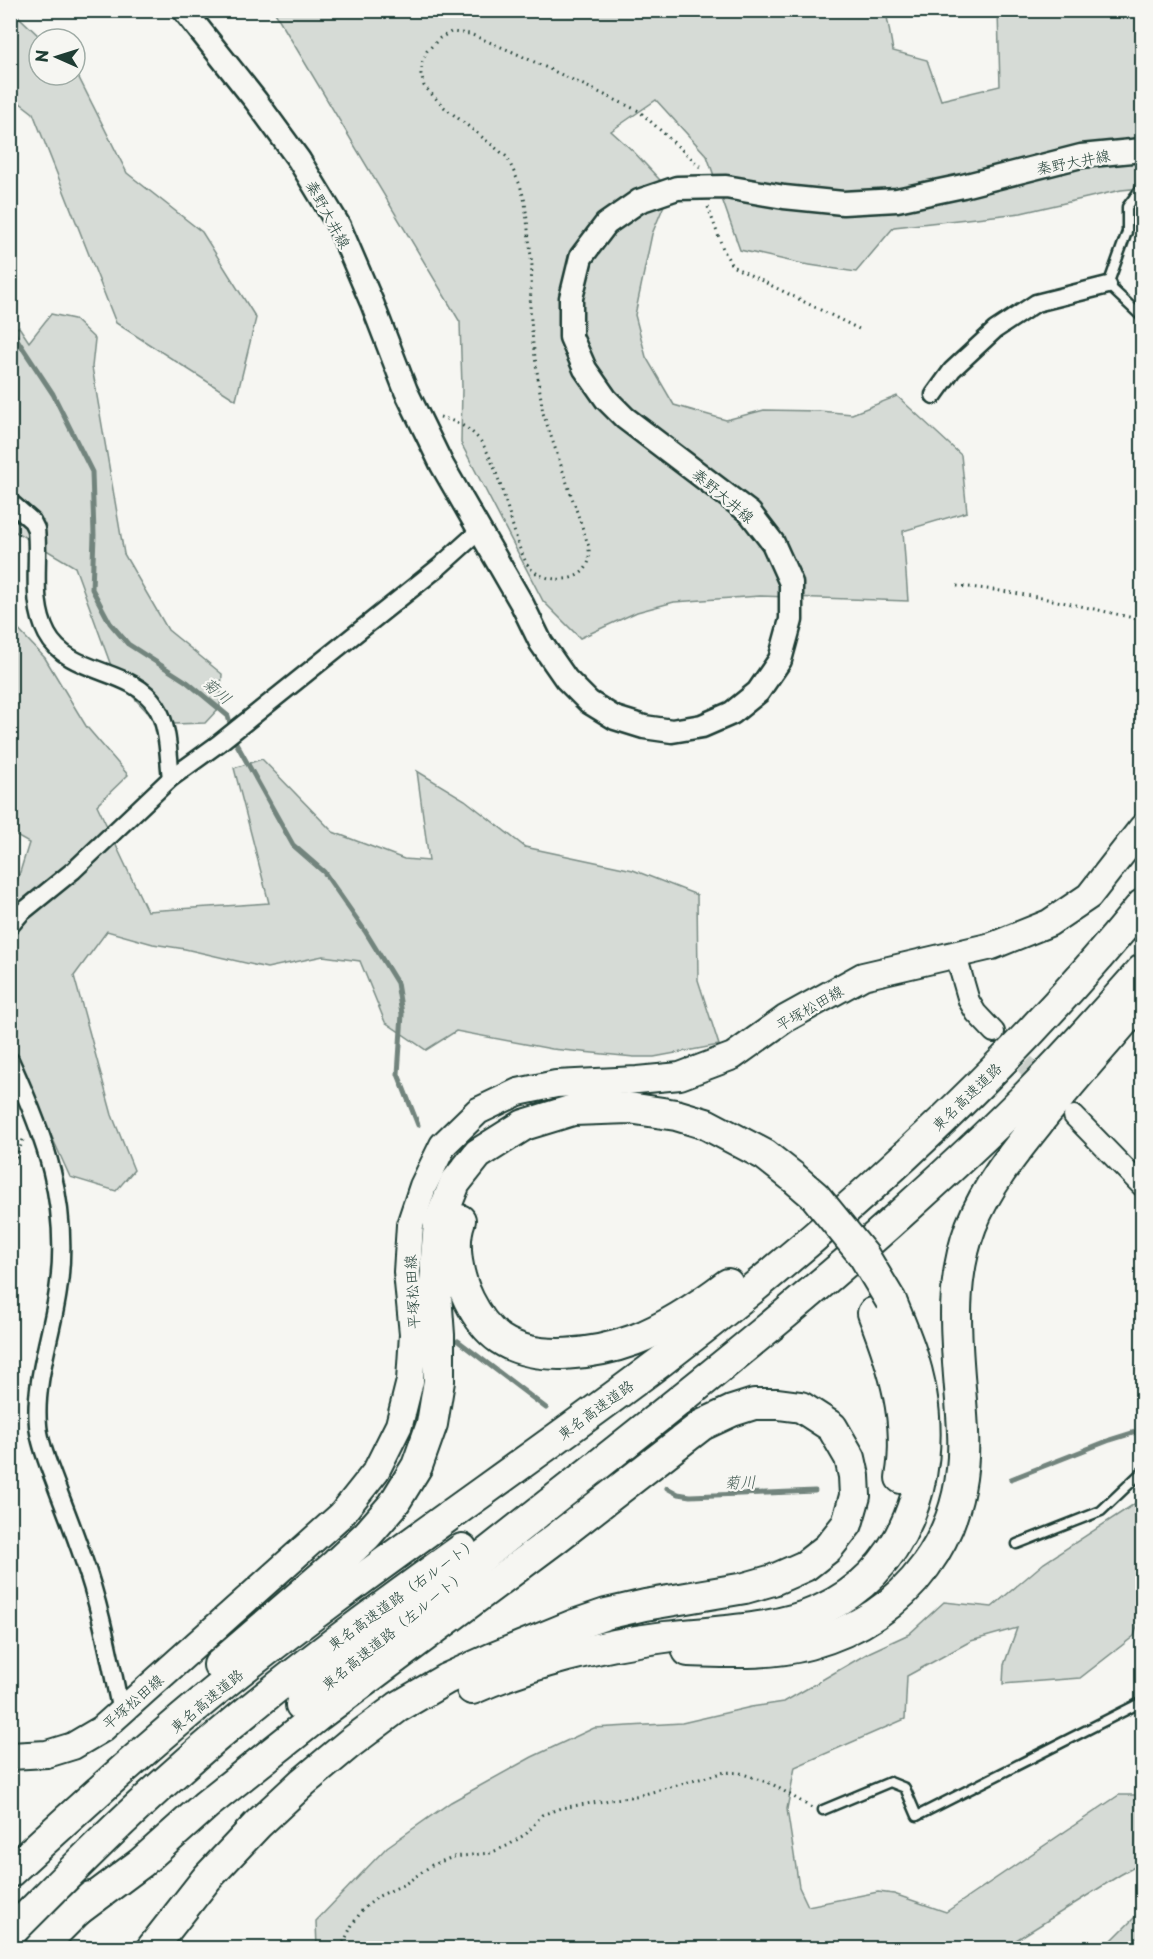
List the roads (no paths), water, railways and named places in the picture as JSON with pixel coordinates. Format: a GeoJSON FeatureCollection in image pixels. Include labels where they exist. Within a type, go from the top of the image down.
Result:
{"type":"FeatureCollection","features":[{"type":"Feature","properties":{"kind":"highway","name":"東名高速道路"},"geometry":{"type":"LineString","coordinates":[[10,1872],[228,1682],[389,1558],[659,1362],[778,1268],[878,1181],[997,1068],[1057,1005],[1143,905]]}},
{"type":"Feature","properties":{"kind":"highway"},"geometry":{"type":"LineString","coordinates":[[820,1284],[903,1212],[1019,1103],[1143,970]]}},
{"type":"Feature","properties":{"kind":"highway"},"geometry":{"type":"LineString","coordinates":[[578,1655],[623,1650],[745,1652],[777,1650],[808,1644],[838,1635],[867,1620],[901,1594],[929,1564],[952,1520],[962,1478],[963,1434],[955,1316],[960,1265],[971,1227],[987,1193],[1010,1156],[1143,1000]]}},
{"type":"Feature","properties":{"kind":"highway"},"geometry":{"type":"LineString","coordinates":[[787,1184],[727,1153],[671,1132],[630,1126],[578,1128],[531,1142],[491,1166],[471,1192],[459,1225],[457,1257],[462,1285],[477,1314],[500,1339],[533,1353],[566,1354],[602,1349],[634,1340],[673,1321],[741,1274],[797,1231],[916,1130],[997,1068]]}},
{"type":"Feature","properties":{"kind":"highway"},"geometry":{"type":"LineString","coordinates":[[59,1827],[165,1714],[367,1535],[399,1495],[417,1466],[432,1424],[439,1381],[436,1258],[439,1223],[455,1183],[478,1154],[524,1125],[573,1110],[629,1108],[676,1114],[706,1124],[765,1155],[802,1209],[882,1307],[908,1344],[921,1389],[926,1448],[922,1479],[913,1510],[898,1541],[878,1567],[855,1589],[820,1610],[757,1628],[663,1638],[538,1664],[498,1677],[454,1697],[408,1725],[364,1756],[316,1797],[271,1839],[224,1890],[176,1948]]}},
{"type":"Feature","properties":{"kind":"highway","name":"東名高速道路（左ルート）"},"geometry":{"type":"LineString","coordinates":[[40,1948],[190,1801],[333,1678],[820,1284]]}},
{"type":"Feature","properties":{"kind":"highway","name":"東名高速道路（右ルート）"},"geometry":{"type":"LineString","coordinates":[[10,1933],[172,1775],[279,1685],[382,1606],[820,1284]]}},
{"type":"Feature","properties":{"kind":"highway"},"geometry":{"type":"LineString","coordinates":[[525,1645],[576,1632],[657,1618],[742,1612],[778,1605],[813,1593],[838,1577],[862,1556],[882,1530],[895,1502],[902,1476],[905,1447],[900,1392],[888,1352],[882,1307]]}},
{"type":"Feature","properties":{"kind":"highway"},"geometry":{"type":"LineString","coordinates":[[78,1910],[141,1863],[206,1804],[319,1715],[555,1539],[702,1425],[754,1404],[778,1404],[801,1407],[832,1427],[850,1458],[855,1476],[855,1496],[846,1524],[828,1548],[805,1566],[773,1580],[745,1588],[606,1614],[446,1679],[398,1707],[303,1782],[258,1824],[207,1878],[152,1948]]}},
{"type":"Feature","properties":{"kind":"main road","name":"秦野大井線"},"geometry":{"type":"LineString","coordinates":[[184,10],[299,160],[339,226],[406,391],[442,465],[522,604],[541,643],[566,679],[589,702],[615,718],[644,727],[672,731],[702,726],[732,713],[758,692],[780,660],[792,620],[791,583],[772,543],[750,513],[633,424],[606,399],[585,369],[572,337],[571,298],[581,257],[606,224],[639,201],[677,188],[726,187],[784,197],[843,203],[897,200],[1081,156],[1143,150]]}},
{"type":"Feature","properties":{"kind":"main road","name":"平塚松田線"},"geometry":{"type":"LineString","coordinates":[[10,1756],[47,1754],[73,1746],[102,1729],[341,1515],[376,1472],[399,1425],[410,1381],[413,1334],[407,1272],[410,1225],[423,1186],[443,1145],[478,1111],[518,1092],[556,1084],[680,1076],[733,1056],[785,1019],[863,976],[992,946],[1049,923],[1089,896],[1143,828]]}},
{"type":"Feature","properties":{"kind":"street"},"geometry":{"type":"LineString","coordinates":[[934,395],[951,370],[995,330],[1036,303],[1108,285]]}},
{"type":"Feature","properties":{"kind":"street"},"geometry":{"type":"LineString","coordinates":[[10,502],[32,521],[36,529],[37,596],[47,634],[62,652],[85,665],[129,683],[156,705],[164,722],[171,778]]}},
{"type":"Feature","properties":{"kind":"street"},"geometry":{"type":"LineString","coordinates":[[10,926],[21,913],[75,870],[171,778],[228,737],[430,574],[479,531]]}},
{"type":"Feature","properties":{"kind":"street"},"geometry":{"type":"LineString","coordinates":[[956,956],[969,1001],[976,1013],[994,1032]]}},
{"type":"Feature","properties":{"kind":"street"},"geometry":{"type":"LineString","coordinates":[[10,1060],[41,1132],[59,1210],[61,1246],[58,1292],[39,1387],[37,1408],[39,1437],[85,1563],[104,1629],[121,1712]]}},
{"type":"Feature","properties":{"kind":"street"},"geometry":{"type":"LineString","coordinates":[[1074,1116],[1143,1186]]}},
{"type":"Feature","properties":{"kind":"lane"},"geometry":{"type":"LineString","coordinates":[[1143,187],[1127,207],[1127,232],[1108,285],[1143,317]]}},
{"type":"Feature","properties":{"kind":"lane"},"geometry":{"type":"LineString","coordinates":[[1017,1544],[1101,1511],[1143,1472]]}},
{"type":"Feature","properties":{"kind":"lane"},"geometry":{"type":"LineString","coordinates":[[822,1810],[890,1782],[904,1788],[917,1816],[1143,1702]]}},
{"type":"Feature","properties":{"kind":"waterway","name":"菊川"},"geometry":{"type":"LineString","coordinates":[[10,323],[18,341],[53,394],[92,472],[94,535],[92,589],[110,623],[128,644],[187,682],[228,716],[235,741],[293,845],[324,872],[365,931],[397,983],[402,1014],[398,1074],[418,1125]]}},
{"type":"Feature","properties":{"kind":"waterway","name":"菊川"},"geometry":{"type":"LineString","coordinates":[[458,1341],[546,1408]]}},
{"type":"Feature","properties":{"kind":"waterway","name":"菊川"},"geometry":{"type":"LineString","coordinates":[[1011,1479],[1110,1440],[1142,1430]]}},
{"type":"Feature","properties":{"kind":"waterway","name":"菊川"},"geometry":{"type":"LineString","coordinates":[[667,1488],[678,1494],[690,1496],[815,1491]]}},
{"type":"Feature","properties":{"kind":"tunnel"},"geometry":{"type":"LineString","coordinates":[[1004,1042],[1048,1088]]}}]}
